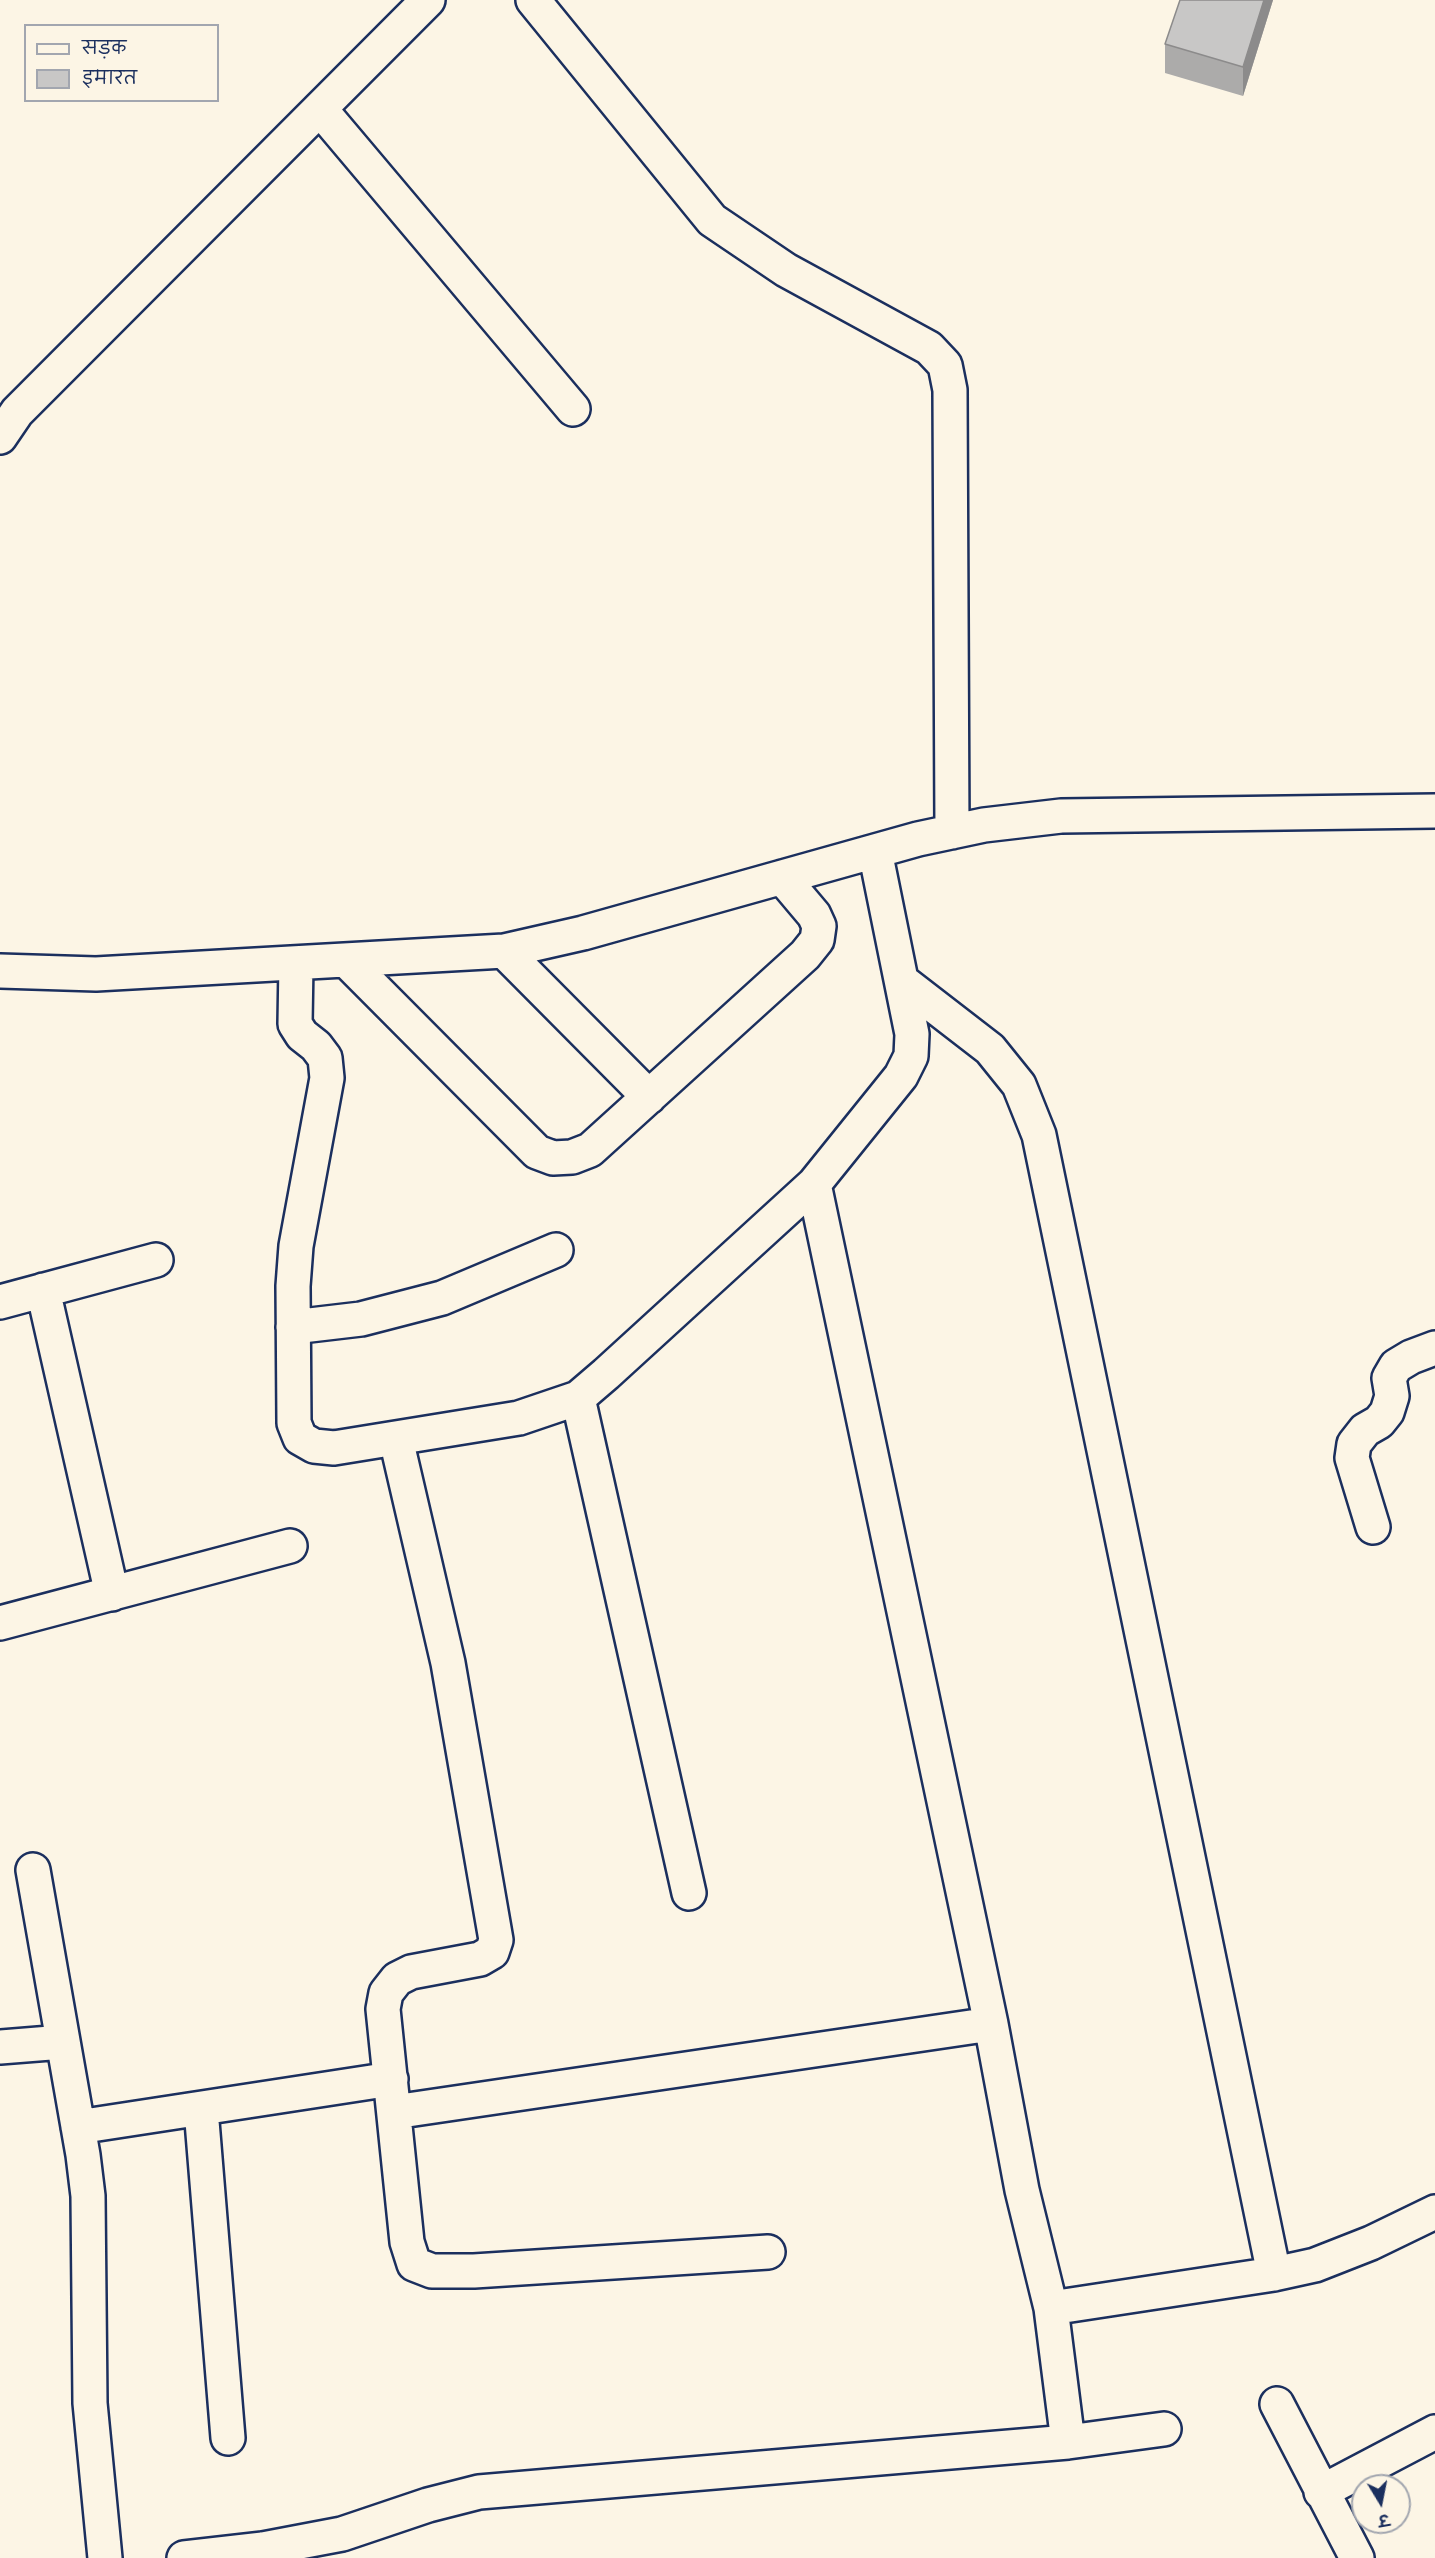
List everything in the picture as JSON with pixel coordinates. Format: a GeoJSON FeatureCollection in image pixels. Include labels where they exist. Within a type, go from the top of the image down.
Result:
{"type":"FeatureCollection","features":[{"type":"Feature","properties":{"kind":"street"},"geometry":{"type":"LineString","coordinates":[[0,437],[17,412],[429,0]]}},
{"type":"Feature","properties":{"kind":"street"},"geometry":{"type":"LineString","coordinates":[[533,0],[712,220],[786,270],[929,348],[945,365],[950,390],[952,832]]}},
{"type":"Feature","properties":{"kind":"street"},"geometry":{"type":"LineString","coordinates":[[320,109],[573,409]]}},
{"type":"Feature","properties":{"kind":"street"},"geometry":{"type":"LineString","coordinates":[[0,971],[96,974],[504,951],[583,933],[874,851],[952,832],[1060,816],[1435,811]]}},
{"type":"Feature","properties":{"kind":"street"},"geometry":{"type":"LineString","coordinates":[[296,963],[295,1024],[302,1035],[326,1058],[327,1078],[296,1246],[293,1327],[294,1423],[300,1438],[314,1446],[334,1448],[519,1418],[578,1398],[814,1184],[901,1076],[911,1056],[912,1034],[874,851]]}},
{"type":"Feature","properties":{"kind":"street"},"geometry":{"type":"LineString","coordinates":[[346,960],[537,1152],[553,1158],[572,1157],[590,1150],[805,955],[817,940],[819,926],[814,915],[782,877]]}},
{"type":"Feature","properties":{"kind":"street"},"geometry":{"type":"LineString","coordinates":[[504,951],[649,1097]]}},
{"type":"Feature","properties":{"kind":"street"},"geometry":{"type":"LineString","coordinates":[[902,981],[990,1049],[1019,1085],[1039,1135],[1274,2274]]}},
{"type":"Feature","properties":{"kind":"street"},"geometry":{"type":"LineString","coordinates":[[814,1184],[991,2024],[1022,2190],[1051,2308],[1068,2442]]}},
{"type":"Feature","properties":{"kind":"street"},"geometry":{"type":"LineString","coordinates":[[293,1327],[361,1319],[442,1298],[556,1250]]}},
{"type":"Feature","properties":{"kind":"street"},"geometry":{"type":"LineString","coordinates":[[0,1302],[156,1260]]}},
{"type":"Feature","properties":{"kind":"street"},"geometry":{"type":"LineString","coordinates":[[43,1290],[111,1594]]}},
{"type":"Feature","properties":{"kind":"street"},"geometry":{"type":"LineString","coordinates":[[1372,1527],[1352,1458],[1354,1444],[1365,1430],[1379,1422],[1387,1412],[1392,1396],[1389,1378],[1396,1366],[1411,1357],[1435,1348]]}},
{"type":"Feature","properties":{"kind":"street"},"geometry":{"type":"LineString","coordinates":[[578,1398],[689,1893]]}},
{"type":"Feature","properties":{"kind":"street"},"geometry":{"type":"LineString","coordinates":[[396,1439],[448,1664],[496,1940],[492,1952],[480,1959],[411,1972],[397,1979],[386,1993],[383,2009],[407,2242],[414,2264],[432,2271],[474,2271],[768,2252]]}},
{"type":"Feature","properties":{"kind":"street"},"geometry":{"type":"LineString","coordinates":[[0,1623],[290,1546]]}},
{"type":"Feature","properties":{"kind":"street"},"geometry":{"type":"LineString","coordinates":[[33,1870],[88,2196],[90,2403],[105,2558]]}},
{"type":"Feature","properties":{"kind":"street"},"geometry":{"type":"LineString","coordinates":[[394,2112],[991,2024]]}},
{"type":"Feature","properties":{"kind":"street"},"geometry":{"type":"LineString","coordinates":[[0,2047],[63,2042]]}},
{"type":"Feature","properties":{"kind":"street"},"geometry":{"type":"LineString","coordinates":[[78,2127],[391,2079]]}},
{"type":"Feature","properties":{"kind":"street"},"geometry":{"type":"LineString","coordinates":[[201,2109],[228,2438]]}},
{"type":"Feature","properties":{"kind":"street"},"geometry":{"type":"LineString","coordinates":[[1051,2308],[1274,2274],[1315,2265],[1435,2212]]}},
{"type":"Feature","properties":{"kind":"street"},"geometry":{"type":"LineString","coordinates":[[1277,2404],[1357,2558]]}},
{"type":"Feature","properties":{"kind":"street"},"geometry":{"type":"LineString","coordinates":[[184,2558],[263,2549],[342,2534],[408,2511],[479,2492],[1068,2442],[1164,2429]]}},
{"type":"Feature","properties":{"kind":"street"},"geometry":{"type":"LineString","coordinates":[[1321,2492],[1435,2432]]}},
{"type":"Feature","properties":{"kind":"building"},"geometry":{"type":"Polygon","coordinates":[[[1180,0],[1264,0],[1243,67],[1165,44],[1180,0]]]}}]}
